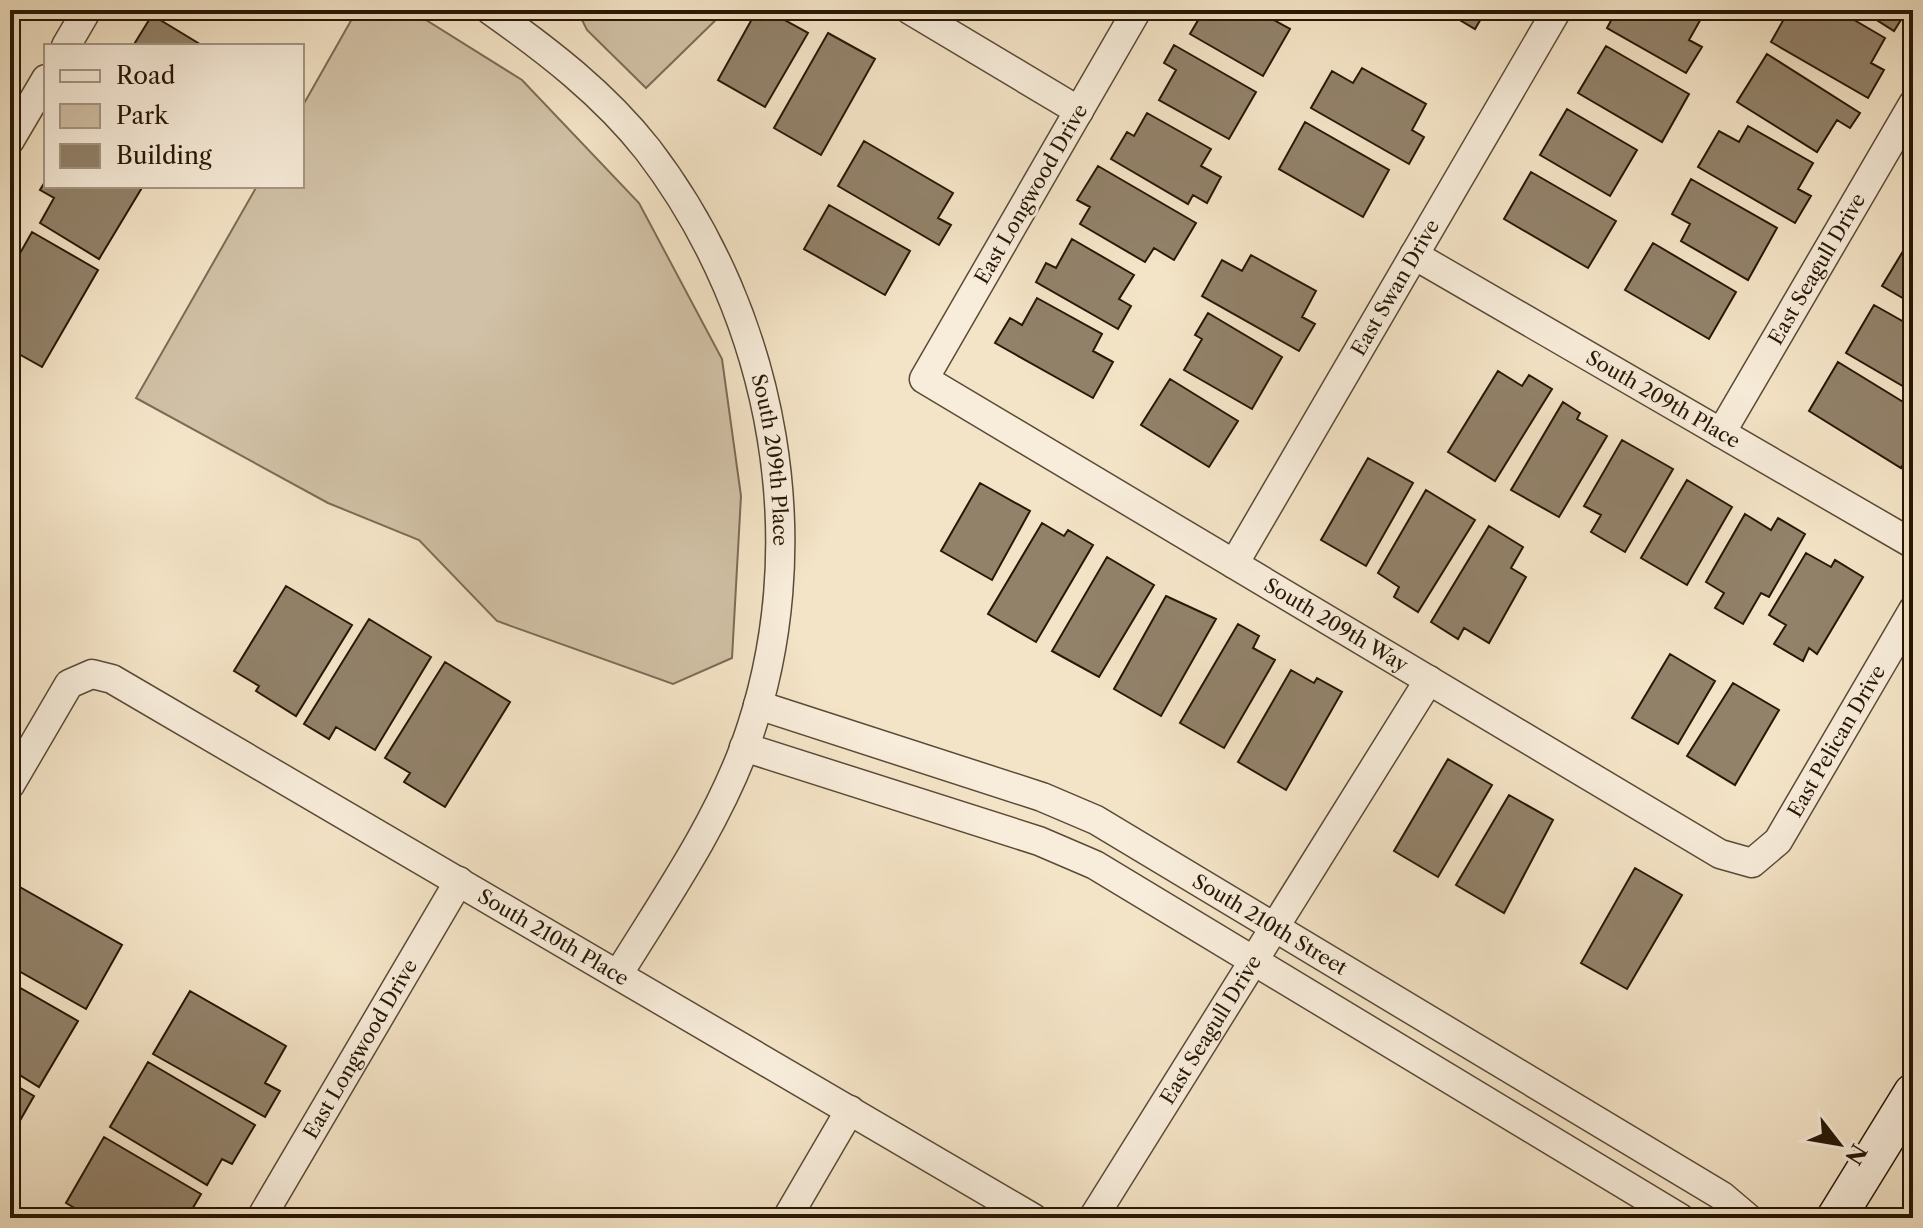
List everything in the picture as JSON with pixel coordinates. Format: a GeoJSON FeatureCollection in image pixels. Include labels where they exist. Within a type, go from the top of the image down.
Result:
{"type":"FeatureCollection","features":[{"type":"Feature","properties":{"kind":"street"},"geometry":{"type":"LineString","coordinates":[[67,44],[87,10]]}},
{"type":"Feature","properties":{"kind":"street","name":"South 209th Place"},"geometry":{"type":"LineString","coordinates":[[490,10],[580,77],[648,150],[698,230],[738,311],[771,422],[781,512],[780,593],[758,705],[744,747],[698,844],[619,973]]}},
{"type":"Feature","properties":{"kind":"street"},"geometry":{"type":"LineString","coordinates":[[910,10],[1079,111]]}},
{"type":"Feature","properties":{"kind":"street","name":"East Longwood Drive"},"geometry":{"type":"LineString","coordinates":[[924,379],[1137,10]]}},
{"type":"Feature","properties":{"kind":"street","name":"East Swan Drive"},"geometry":{"type":"LineString","coordinates":[[1234,564],[1557,10]]}},
{"type":"Feature","properties":{"kind":"street"},"geometry":{"type":"LineString","coordinates":[[10,140],[44,82]]}},
{"type":"Feature","properties":{"kind":"street","name":"East Seagull Drive"},"geometry":{"type":"LineString","coordinates":[[1721,433],[1913,104]]}},
{"type":"Feature","properties":{"kind":"street","name":"South 209th Place"},"geometry":{"type":"LineString","coordinates":[[1414,255],[1913,544]]}},
{"type":"Feature","properties":{"kind":"street","name":"South 209th Way"},"geometry":{"type":"LineString","coordinates":[[924,379],[1720,854],[1752,863]]}},
{"type":"Feature","properties":{"kind":"street","name":"East Pelican Drive"},"geometry":{"type":"LineString","coordinates":[[1752,863],[1778,841],[1913,610]]}},
{"type":"Feature","properties":{"kind":"street","name":"South 210th Place"},"geometry":{"type":"LineString","coordinates":[[10,785],[69,684],[92,674],[112,679],[1033,1218]]}},
{"type":"Feature","properties":{"kind":"street","name":"East Seagull Drive"},"geometry":{"type":"LineString","coordinates":[[1093,1218],[1429,680]]}},
{"type":"Feature","properties":{"kind":"street","name":"South 210th Street"},"geometry":{"type":"LineString","coordinates":[[758,705],[1070,807],[1125,835],[1722,1196],[1748,1218]]}},
{"type":"Feature","properties":{"kind":"street","name":"South 210th Street"},"geometry":{"type":"LineString","coordinates":[[744,747],[1073,854],[1680,1218]]}},
{"type":"Feature","properties":{"kind":"street","name":"East Longwood Drive"},"geometry":{"type":"LineString","coordinates":[[261,1218],[459,881]]}},
{"type":"Feature","properties":{"kind":"street"},"geometry":{"type":"LineString","coordinates":[[1836,1218],[1913,1093]]}},
{"type":"Feature","properties":{"kind":"street"},"geometry":{"type":"LineString","coordinates":[[787,1218],[850,1110]]}},
{"type":"Feature","properties":{"kind":"green space"},"geometry":{"type":"Polygon","coordinates":[[[357,10],[410,10],[522,80],[639,203],[722,359],[741,496],[732,658],[673,684],[497,621],[419,540],[328,503],[136,398],[256,188],[304,188],[304,103],[357,10]]]}},
{"type":"Feature","properties":{"kind":"green space"},"geometry":{"type":"Polygon","coordinates":[[[577,10],[726,10],[646,88],[587,30],[577,10]]]}},
{"type":"Feature","properties":{"kind":"building"},"geometry":{"type":"Polygon","coordinates":[[[757,10],[788,10],[783,19],[808,33],[765,107],[718,80],[757,10]]]}},
{"type":"Feature","properties":{"kind":"building"},"geometry":{"type":"Polygon","coordinates":[[[1204,10],[1256,10],[1290,29],[1263,76],[1190,34],[1204,10]]]}},
{"type":"Feature","properties":{"kind":"building"},"geometry":{"type":"Polygon","coordinates":[[[1443,10],[1486,10],[1475,29],[1443,10]]]}},
{"type":"Feature","properties":{"kind":"building"},"geometry":{"type":"Polygon","coordinates":[[[1627,10],[1689,10],[1702,17],[1689,40],[1702,47],[1686,73],[1607,28],[1616,11],[1624,15],[1627,10]]]}},
{"type":"Feature","properties":{"kind":"building"},"geometry":{"type":"Polygon","coordinates":[[[1789,10],[1801,10],[1812,16],[1816,10],[1837,10],[1885,38],[1871,63],[1884,70],[1868,98],[1771,42],[1789,10]]]}},
{"type":"Feature","properties":{"kind":"building"},"geometry":{"type":"Polygon","coordinates":[[[1861,10],[1907,10],[1894,31],[1861,10]]]}},
{"type":"Feature","properties":{"kind":"building"},"geometry":{"type":"Polygon","coordinates":[[[152,15],[200,44],[134,44],[152,15]]]}},
{"type":"Feature","properties":{"kind":"building"},"geometry":{"type":"Polygon","coordinates":[[[828,33],[875,59],[821,155],[774,128],[828,33]]]}},
{"type":"Feature","properties":{"kind":"building"},"geometry":{"type":"Polygon","coordinates":[[[1174,45],[1256,92],[1229,139],[1159,100],[1176,70],[1164,63],[1174,45]]]}},
{"type":"Feature","properties":{"kind":"building"},"geometry":{"type":"Polygon","coordinates":[[[1606,46],[1689,94],[1662,142],[1578,93],[1606,46]]]}},
{"type":"Feature","properties":{"kind":"building"},"geometry":{"type":"Polygon","coordinates":[[[1767,54],[1860,113],[1850,128],[1837,120],[1817,152],[1737,102],[1767,54]]]}},
{"type":"Feature","properties":{"kind":"building"},"geometry":{"type":"Polygon","coordinates":[[[1362,68],[1426,104],[1412,130],[1424,137],[1409,164],[1311,108],[1332,71],[1353,83],[1362,68]]]}},
{"type":"Feature","properties":{"kind":"building"},"geometry":{"type":"Polygon","coordinates":[[[1567,109],[1637,150],[1610,196],[1540,155],[1567,109]]]}},
{"type":"Feature","properties":{"kind":"building"},"geometry":{"type":"Polygon","coordinates":[[[1147,113],[1211,149],[1201,166],[1221,177],[1207,203],[1193,195],[1188,204],[1111,159],[1127,132],[1134,136],[1147,113]]]}},
{"type":"Feature","properties":{"kind":"building"},"geometry":{"type":"Polygon","coordinates":[[[1305,122],[1389,170],[1363,217],[1279,169],[1305,122]]]}},
{"type":"Feature","properties":{"kind":"building"},"geometry":{"type":"Polygon","coordinates":[[[1748,126],[1813,163],[1798,189],[1811,196],[1795,223],[1698,167],[1719,131],[1739,142],[1748,126]]]}},
{"type":"Feature","properties":{"kind":"building"},"geometry":{"type":"Polygon","coordinates":[[[864,141],[953,193],[938,218],[951,225],[939,245],[838,186],[864,141]]]}},
{"type":"Feature","properties":{"kind":"building"},"geometry":{"type":"Polygon","coordinates":[[[1098,166],[1196,223],[1174,260],[1154,248],[1145,262],[1080,224],[1090,207],[1077,200],[1098,166]]]}},
{"type":"Feature","properties":{"kind":"building"},"geometry":{"type":"Polygon","coordinates":[[[1531,172],[1616,221],[1588,268],[1504,219],[1531,172]]]}},
{"type":"Feature","properties":{"kind":"building"},"geometry":{"type":"Polygon","coordinates":[[[1691,179],[1777,228],[1748,280],[1681,241],[1690,224],[1672,214],[1691,179]]]}},
{"type":"Feature","properties":{"kind":"building"},"geometry":{"type":"Polygon","coordinates":[[[44,183],[44,188],[142,188],[99,259],[40,223],[54,198],[40,190],[44,183]]]}},
{"type":"Feature","properties":{"kind":"building"},"geometry":{"type":"Polygon","coordinates":[[[829,205],[910,251],[885,295],[804,249],[829,205]]]}},
{"type":"Feature","properties":{"kind":"building"},"geometry":{"type":"Polygon","coordinates":[[[32,232],[98,270],[42,367],[10,349],[10,271],[32,232]]]}},
{"type":"Feature","properties":{"kind":"building"},"geometry":{"type":"Polygon","coordinates":[[[1911,238],[1913,240],[1913,304],[1882,286],[1911,238]]]}},
{"type":"Feature","properties":{"kind":"building"},"geometry":{"type":"Polygon","coordinates":[[[1072,239],[1134,275],[1119,299],[1131,306],[1118,329],[1036,282],[1046,263],[1056,268],[1072,239]]]}},
{"type":"Feature","properties":{"kind":"building"},"geometry":{"type":"Polygon","coordinates":[[[1653,243],[1736,292],[1709,339],[1625,290],[1653,243]]]}},
{"type":"Feature","properties":{"kind":"building"},"geometry":{"type":"Polygon","coordinates":[[[1251,255],[1316,291],[1302,317],[1315,324],[1299,351],[1202,296],[1222,260],[1242,271],[1251,255]]]}},
{"type":"Feature","properties":{"kind":"building"},"geometry":{"type":"Polygon","coordinates":[[[1037,298],[1102,334],[1093,351],[1113,362],[1093,398],[995,343],[1010,318],[1022,325],[1037,298]]]}},
{"type":"Feature","properties":{"kind":"building"},"geometry":{"type":"Polygon","coordinates":[[[1874,305],[1913,327],[1913,392],[1846,353],[1874,305]]]}},
{"type":"Feature","properties":{"kind":"building"},"geometry":{"type":"Polygon","coordinates":[[[1208,313],[1282,357],[1252,409],[1184,370],[1202,339],[1195,335],[1208,313]]]}},
{"type":"Feature","properties":{"kind":"building"},"geometry":{"type":"Polygon","coordinates":[[[1838,362],[1913,408],[1913,448],[1901,468],[1809,411],[1838,362]]]}},
{"type":"Feature","properties":{"kind":"building"},"geometry":{"type":"Polygon","coordinates":[[[1498,371],[1522,386],[1529,375],[1552,389],[1495,481],[1448,452],[1498,371]]]}},
{"type":"Feature","properties":{"kind":"building"},"geometry":{"type":"Polygon","coordinates":[[[1170,379],[1238,421],[1209,467],[1141,425],[1170,379]]]}},
{"type":"Feature","properties":{"kind":"building"},"geometry":{"type":"Polygon","coordinates":[[[1563,402],[1580,413],[1577,419],[1607,436],[1559,517],[1511,490],[1563,402]]]}},
{"type":"Feature","properties":{"kind":"building"},"geometry":{"type":"Polygon","coordinates":[[[1622,440],[1673,469],[1625,552],[1591,532],[1601,515],[1584,506],[1622,440]]]}},
{"type":"Feature","properties":{"kind":"building"},"geometry":{"type":"Polygon","coordinates":[[[1368,458],[1413,483],[1366,566],[1321,540],[1368,458]]]}},
{"type":"Feature","properties":{"kind":"building"},"geometry":{"type":"Polygon","coordinates":[[[1687,480],[1732,507],[1687,585],[1641,558],[1687,480]]]}},
{"type":"Feature","properties":{"kind":"building"},"geometry":{"type":"Polygon","coordinates":[[[980,483],[1030,511],[992,580],[941,551],[980,483]]]}},
{"type":"Feature","properties":{"kind":"building"},"geometry":{"type":"Polygon","coordinates":[[[1426,490],[1475,520],[1418,612],[1394,597],[1399,587],[1378,573],[1426,490]]]}},
{"type":"Feature","properties":{"kind":"building"},"geometry":{"type":"Polygon","coordinates":[[[1745,514],[1771,530],[1778,518],[1805,534],[1769,597],[1761,593],[1743,624],[1715,608],[1724,593],[1706,582],[1745,514]]]}},
{"type":"Feature","properties":{"kind":"building"},"geometry":{"type":"Polygon","coordinates":[[[1042,523],[1064,536],[1068,530],[1093,545],[1036,642],[988,614],[1042,523]]]}},
{"type":"Feature","properties":{"kind":"building"},"geometry":{"type":"Polygon","coordinates":[[[1489,526],[1523,547],[1511,568],[1526,577],[1489,643],[1464,628],[1458,639],[1431,622],[1489,526]]]}},
{"type":"Feature","properties":{"kind":"building"},"geometry":{"type":"Polygon","coordinates":[[[1806,553],[1831,567],[1835,560],[1863,577],[1817,654],[1809,648],[1803,661],[1774,644],[1786,625],[1769,615],[1806,553]]]}},
{"type":"Feature","properties":{"kind":"building"},"geometry":{"type":"Polygon","coordinates":[[[1107,557],[1154,585],[1099,677],[1052,651],[1107,557]]]}},
{"type":"Feature","properties":{"kind":"building"},"geometry":{"type":"Polygon","coordinates":[[[286,586],[352,625],[296,716],[256,691],[259,686],[234,671],[286,586]]]}},
{"type":"Feature","properties":{"kind":"building"},"geometry":{"type":"Polygon","coordinates":[[[1166,596],[1216,619],[1161,716],[1114,689],[1166,596]]]}},
{"type":"Feature","properties":{"kind":"building"},"geometry":{"type":"Polygon","coordinates":[[[369,619],[431,657],[375,750],[336,727],[329,739],[304,724],[369,619]]]}},
{"type":"Feature","properties":{"kind":"building"},"geometry":{"type":"Polygon","coordinates":[[[1238,624],[1259,636],[1253,648],[1275,660],[1224,748],[1180,723],[1238,624]]]}},
{"type":"Feature","properties":{"kind":"building"},"geometry":{"type":"Polygon","coordinates":[[[1670,654],[1715,681],[1678,744],[1632,718],[1670,654]]]}},
{"type":"Feature","properties":{"kind":"building"},"geometry":{"type":"Polygon","coordinates":[[[445,662],[510,702],[445,807],[404,782],[410,773],[385,758],[445,662]]]}},
{"type":"Feature","properties":{"kind":"building"},"geometry":{"type":"Polygon","coordinates":[[[1291,670],[1314,683],[1317,678],[1342,692],[1286,790],[1238,762],[1291,670]]]}},
{"type":"Feature","properties":{"kind":"building"},"geometry":{"type":"Polygon","coordinates":[[[1733,683],[1779,710],[1735,785],[1687,756],[1733,683]]]}},
{"type":"Feature","properties":{"kind":"building"},"geometry":{"type":"Polygon","coordinates":[[[1448,759],[1492,785],[1438,877],[1394,851],[1448,759]]]}},
{"type":"Feature","properties":{"kind":"building"},"geometry":{"type":"Polygon","coordinates":[[[1509,795],[1553,820],[1504,913],[1456,885],[1509,795]]]}},
{"type":"Feature","properties":{"kind":"building"},"geometry":{"type":"Polygon","coordinates":[[[1635,868],[1682,895],[1627,989],[1581,963],[1635,868]]]}},
{"type":"Feature","properties":{"kind":"building"},"geometry":{"type":"Polygon","coordinates":[[[11,882],[122,945],[86,1009],[10,966],[11,882]]]}},
{"type":"Feature","properties":{"kind":"building"},"geometry":{"type":"Polygon","coordinates":[[[10,982],[78,1021],[39,1087],[10,1069],[10,982]]]}},
{"type":"Feature","properties":{"kind":"building"},"geometry":{"type":"Polygon","coordinates":[[[190,991],[286,1046],[265,1083],[280,1091],[265,1117],[153,1054],[190,991]]]}},
{"type":"Feature","properties":{"kind":"building"},"geometry":{"type":"Polygon","coordinates":[[[148,1062],[255,1125],[232,1164],[222,1159],[207,1185],[110,1127],[148,1062]]]}},
{"type":"Feature","properties":{"kind":"building"},"geometry":{"type":"Polygon","coordinates":[[[10,1082],[34,1096],[10,1138],[10,1082]]]}},
{"type":"Feature","properties":{"kind":"building"},"geometry":{"type":"Polygon","coordinates":[[[104,1137],[201,1194],[187,1218],[92,1218],[66,1203],[104,1137]]]}}]}
